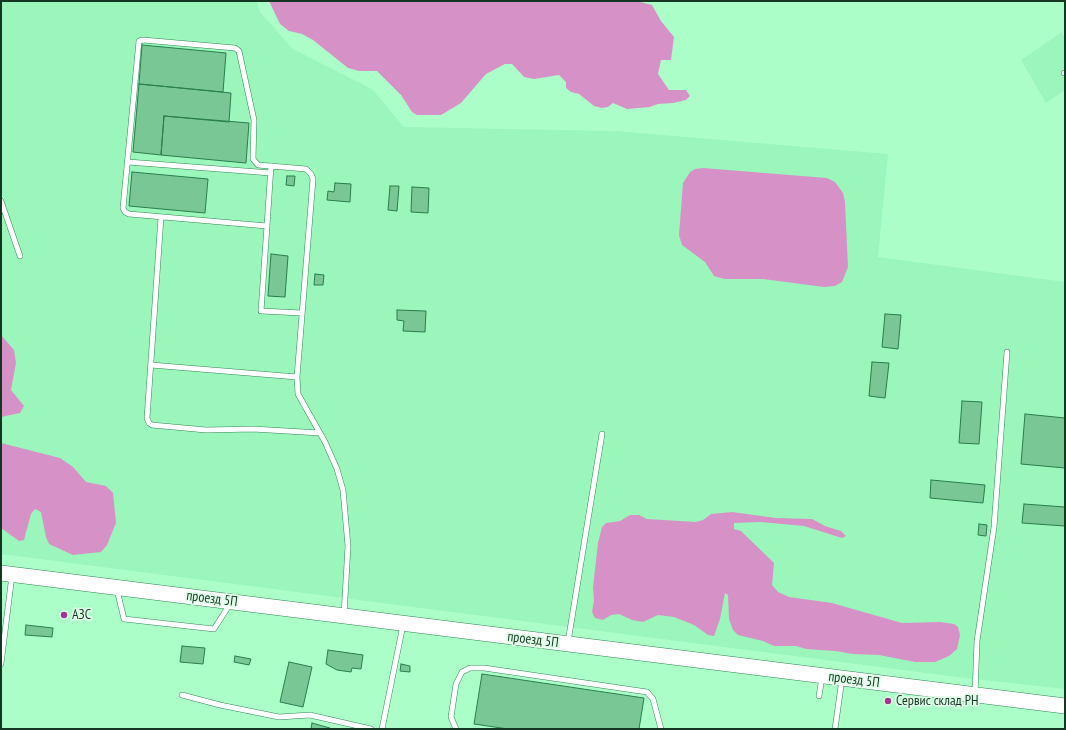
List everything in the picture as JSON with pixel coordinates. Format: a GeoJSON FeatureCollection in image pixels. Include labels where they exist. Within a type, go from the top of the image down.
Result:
{"type":"FeatureCollection","features":[{"type":"Feature","properties":{"kind":"street","name":"проезд 5П"},"geometry":{"type":"LineString","coordinates":[[7,574],[842,678],[943,693],[975,695],[1065,706]]}},
{"type":"Feature","properties":{"kind":"lane"},"geometry":{"type":"LineString","coordinates":[[267,226],[128,214],[125,212],[123,208],[139,41],[143,40],[235,48],[239,51],[254,120],[253,159],[258,165],[306,170],[311,174],[313,179],[297,377],[298,394],[320,433],[337,469],[343,490],[348,546],[344,616]]}},
{"type":"Feature","properties":{"kind":"lane"},"geometry":{"type":"LineString","coordinates":[[128,162],[271,173]]}},
{"type":"Feature","properties":{"kind":"lane"},"geometry":{"type":"LineString","coordinates":[[271,166],[261,310],[302,313]]}},
{"type":"Feature","properties":{"kind":"lane"},"geometry":{"type":"LineString","coordinates":[[1,201],[20,256]]}},
{"type":"Feature","properties":{"kind":"lane"},"geometry":{"type":"LineString","coordinates":[[161,217],[147,418],[149,423],[152,425],[206,430],[253,429],[320,433]]}},
{"type":"Feature","properties":{"kind":"lane"},"geometry":{"type":"LineString","coordinates":[[975,695],[977,641],[994,527],[1007,352]]}},
{"type":"Feature","properties":{"kind":"lane"},"geometry":{"type":"LineString","coordinates":[[151,365],[297,377]]}},
{"type":"Feature","properties":{"kind":"lane"},"geometry":{"type":"LineString","coordinates":[[568,645],[602,434]]}},
{"type":"Feature","properties":{"kind":"lane"},"geometry":{"type":"LineString","coordinates":[[1,664],[7,574]]}},
{"type":"Feature","properties":{"kind":"lane"},"geometry":{"type":"LineString","coordinates":[[116,587],[124,619],[214,630],[232,601]]}},
{"type":"Feature","properties":{"kind":"lane"},"geometry":{"type":"LineString","coordinates":[[382,729],[404,624]]}},
{"type":"Feature","properties":{"kind":"lane"},"geometry":{"type":"LineString","coordinates":[[456,729],[452,717],[456,684],[462,672],[470,668],[484,668],[647,692],[653,698],[661,729]]}},
{"type":"Feature","properties":{"kind":"lane"},"geometry":{"type":"LineString","coordinates":[[819,696],[822,676]]}},
{"type":"Feature","properties":{"kind":"lane"},"geometry":{"type":"LineString","coordinates":[[836,729],[842,678]]}},
{"type":"Feature","properties":{"kind":"lane"},"geometry":{"type":"LineString","coordinates":[[182,695],[220,705],[279,717],[310,715],[371,729]]}},
{"type":"Feature","properties":{"kind":"shaded area"},"geometry":{"type":"Polygon","coordinates":[[[1,1],[257,1],[260,12],[293,49],[372,89],[404,127],[616,131],[888,154],[878,257],[1065,282],[1065,689],[965,678],[1,554],[1,1]]]}},
{"type":"Feature","properties":{"kind":"shaded area"},"geometry":{"type":"Polygon","coordinates":[[[269,1],[636,1],[652,5],[661,21],[674,37],[671,60],[661,60],[658,74],[669,90],[686,90],[690,96],[686,100],[658,104],[650,107],[627,109],[613,103],[608,107],[602,108],[594,106],[579,94],[571,92],[566,88],[566,82],[559,75],[534,79],[524,77],[512,64],[505,64],[486,74],[461,103],[441,115],[417,115],[412,112],[401,95],[377,71],[359,71],[348,68],[313,40],[302,34],[289,31],[280,24],[269,1]]]}},
{"type":"Feature","properties":{"kind":"shaded area"},"geometry":{"type":"Polygon","coordinates":[[[1062,32],[1065,38],[1065,90],[1046,103],[1021,60],[1062,32]]]}},
{"type":"Feature","properties":{"kind":"shaded area"},"geometry":{"type":"Polygon","coordinates":[[[703,168],[827,178],[835,182],[843,193],[845,202],[848,267],[842,282],[835,286],[824,287],[763,279],[724,279],[714,276],[705,262],[682,245],[679,235],[683,183],[690,172],[695,169],[703,168]]]}},
{"type":"Feature","properties":{"kind":"shaded area"},"geometry":{"type":"Polygon","coordinates":[[[1,335],[14,350],[16,363],[11,390],[24,406],[20,413],[1,417],[1,335]]]}},
{"type":"Feature","properties":{"kind":"shaded area"},"geometry":{"type":"Polygon","coordinates":[[[1,443],[60,458],[73,467],[86,482],[106,486],[113,493],[116,523],[107,545],[101,552],[73,555],[49,544],[46,537],[41,512],[35,509],[31,514],[24,540],[19,541],[1,528],[1,443]]]}},
{"type":"Feature","properties":{"kind":"shaded area"},"geometry":{"type":"Polygon","coordinates":[[[732,512],[776,518],[812,519],[825,526],[841,531],[846,536],[842,538],[804,526],[760,522],[734,523],[734,529],[741,531],[774,563],[772,585],[778,592],[789,597],[832,603],[902,623],[940,622],[954,624],[958,627],[960,635],[957,649],[949,656],[935,662],[915,662],[879,655],[806,649],[796,646],[774,646],[763,641],[738,635],[733,630],[729,619],[728,595],[725,593],[720,619],[714,636],[708,635],[694,625],[674,617],[658,615],[643,622],[632,620],[619,614],[611,615],[603,620],[595,618],[592,612],[594,601],[593,587],[598,543],[602,527],[606,523],[620,521],[630,515],[639,515],[647,519],[696,522],[703,520],[711,514],[732,512]]]}},
{"type":"Feature","properties":{"kind":"building"},"geometry":{"type":"Polygon","coordinates":[[[142,45],[226,53],[223,92],[139,84],[142,45]]]}},
{"type":"Feature","properties":{"kind":"building"},"geometry":{"type":"Polygon","coordinates":[[[139,84],[231,93],[229,122],[164,116],[161,155],[133,152],[139,84]]]}},
{"type":"Feature","properties":{"kind":"building"},"geometry":{"type":"Polygon","coordinates":[[[164,116],[249,123],[246,163],[161,155],[164,116]]]}},
{"type":"Feature","properties":{"kind":"building"},"geometry":{"type":"Polygon","coordinates":[[[132,172],[208,179],[205,213],[129,206],[132,172]]]}},
{"type":"Feature","properties":{"kind":"building"},"geometry":{"type":"Polygon","coordinates":[[[287,176],[295,176],[294,186],[286,185],[287,176]]]}},
{"type":"Feature","properties":{"kind":"building"},"geometry":{"type":"Polygon","coordinates":[[[335,183],[351,184],[350,202],[327,200],[328,191],[334,192],[335,183]]]}},
{"type":"Feature","properties":{"kind":"building"},"geometry":{"type":"Polygon","coordinates":[[[390,186],[399,186],[397,211],[388,210],[390,186]]]}},
{"type":"Feature","properties":{"kind":"building"},"geometry":{"type":"Polygon","coordinates":[[[412,187],[429,188],[428,213],[411,212],[412,187]]]}},
{"type":"Feature","properties":{"kind":"building"},"geometry":{"type":"Polygon","coordinates":[[[271,254],[288,256],[285,297],[268,296],[271,254]]]}},
{"type":"Feature","properties":{"kind":"building"},"geometry":{"type":"Polygon","coordinates":[[[315,274],[324,275],[323,285],[314,285],[315,274]]]}},
{"type":"Feature","properties":{"kind":"building"},"geometry":{"type":"Polygon","coordinates":[[[397,310],[426,311],[425,332],[403,331],[404,321],[397,320],[397,310]]]}},
{"type":"Feature","properties":{"kind":"building"},"geometry":{"type":"Polygon","coordinates":[[[885,314],[901,315],[898,349],[882,347],[885,314]]]}},
{"type":"Feature","properties":{"kind":"building"},"geometry":{"type":"Polygon","coordinates":[[[872,362],[889,363],[885,398],[869,396],[872,362]]]}},
{"type":"Feature","properties":{"kind":"building"},"geometry":{"type":"Polygon","coordinates":[[[962,401],[982,402],[979,444],[959,443],[962,401]]]}},
{"type":"Feature","properties":{"kind":"building"},"geometry":{"type":"Polygon","coordinates":[[[1025,414],[1065,418],[1065,468],[1021,464],[1025,414]]]}},
{"type":"Feature","properties":{"kind":"building"},"geometry":{"type":"Polygon","coordinates":[[[931,480],[985,485],[983,503],[930,498],[931,480]]]}},
{"type":"Feature","properties":{"kind":"building"},"geometry":{"type":"Polygon","coordinates":[[[1024,504],[1065,507],[1065,526],[1022,523],[1024,504]]]}},
{"type":"Feature","properties":{"kind":"building"},"geometry":{"type":"Polygon","coordinates":[[[979,524],[987,525],[986,536],[978,535],[979,524]]]}},
{"type":"Feature","properties":{"kind":"building"},"geometry":{"type":"Polygon","coordinates":[[[26,625],[53,628],[52,637],[25,635],[26,625]]]}},
{"type":"Feature","properties":{"kind":"building"},"geometry":{"type":"Polygon","coordinates":[[[182,646],[205,648],[203,664],[180,662],[182,646]]]}},
{"type":"Feature","properties":{"kind":"building"},"geometry":{"type":"Polygon","coordinates":[[[328,650],[363,655],[361,669],[352,668],[351,672],[337,670],[326,664],[328,650]]]}},
{"type":"Feature","properties":{"kind":"building"},"geometry":{"type":"Polygon","coordinates":[[[235,656],[251,659],[249,665],[234,662],[235,656]]]}},
{"type":"Feature","properties":{"kind":"building"},"geometry":{"type":"Polygon","coordinates":[[[289,662],[312,667],[303,707],[280,702],[289,662]]]}},
{"type":"Feature","properties":{"kind":"building"},"geometry":{"type":"Polygon","coordinates":[[[401,664],[410,666],[410,672],[400,671],[401,664]]]}},
{"type":"Feature","properties":{"kind":"building"},"geometry":{"type":"Polygon","coordinates":[[[482,674],[644,698],[639,729],[508,729],[474,724],[482,674]]]}},
{"type":"Feature","properties":{"kind":"building"},"geometry":{"type":"Polygon","coordinates":[[[312,723],[330,728],[330,729],[311,729],[312,723]]]}},
{"type":"Feature","properties":{"kind":"place","name":"АЗС"},"geometry":{"type":"Point","coordinates":[64,615]}},
{"type":"Feature","properties":{"kind":"place","name":"Сервис склад РН"},"geometry":{"type":"Point","coordinates":[888,701]}}]}
